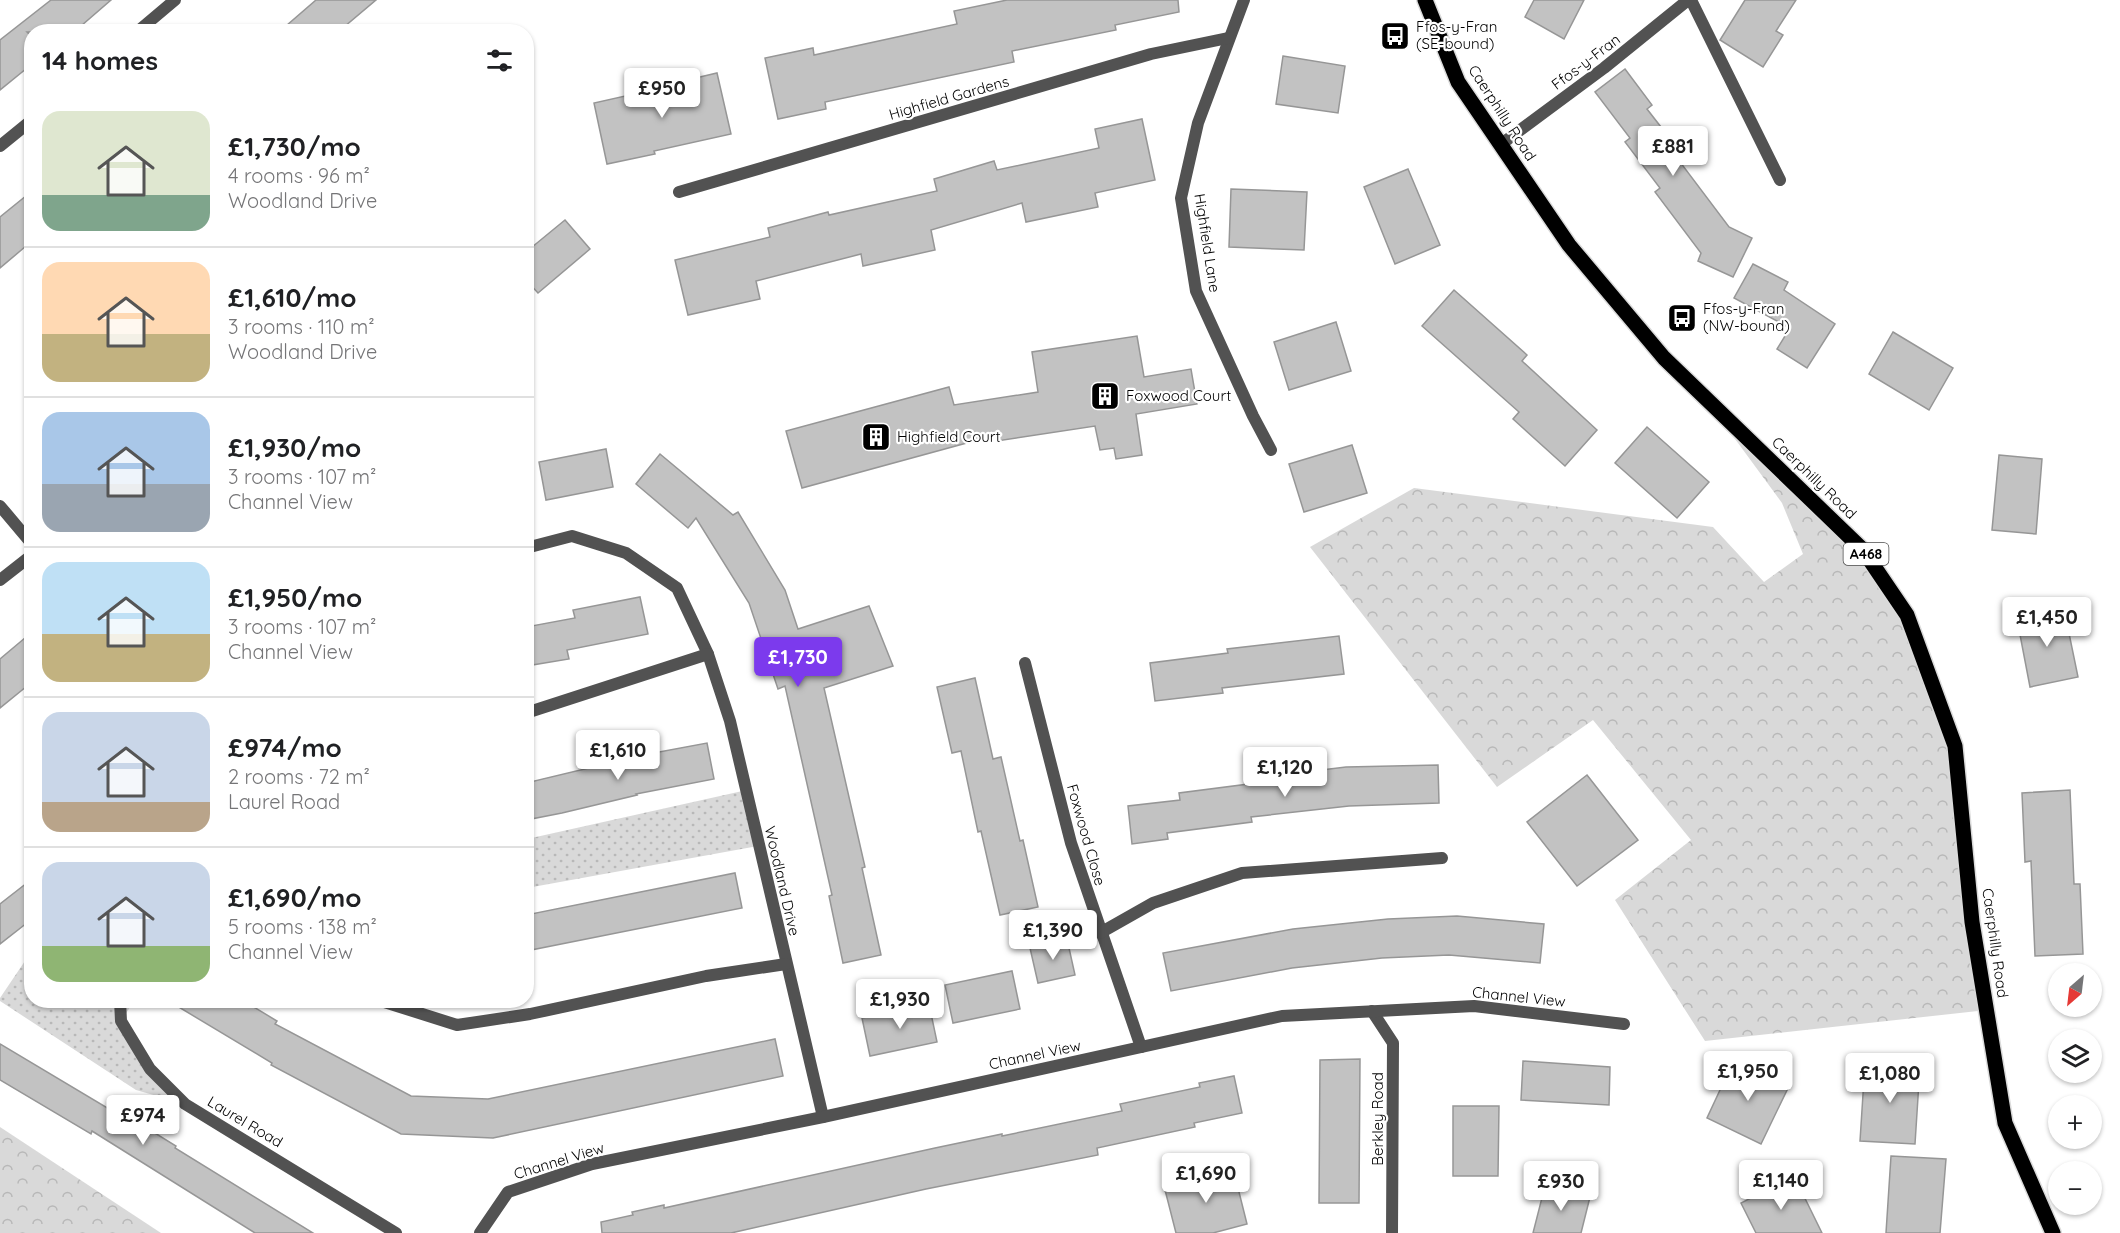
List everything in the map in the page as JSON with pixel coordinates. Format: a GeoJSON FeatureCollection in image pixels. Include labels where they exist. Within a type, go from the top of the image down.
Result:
{"type":"FeatureCollection","features":[{"type":"Feature","properties":{"kind":"main road","name":"Caerphilly Road"},"geometry":{"type":"LineString","coordinates":[[1425,0],[1458,82],[1569,245],[1664,358],[1863,550],[1906,615],[1955,746],[1972,922],[2005,1123],[2053,1233]]}},
{"type":"Feature","properties":{"kind":"street"},"geometry":{"type":"LineString","coordinates":[[146,24],[175,0]]}},
{"type":"Feature","properties":{"kind":"street","name":"Highfield Lane"},"geometry":{"type":"LineString","coordinates":[[1244,0],[1198,123],[1181,198],[1196,291],[1271,450]]}},
{"type":"Feature","properties":{"kind":"street","name":"Ffos-y-Fran"},"geometry":{"type":"LineString","coordinates":[[1500,145],[1604,68],[1689,0],[1780,180]]}},
{"type":"Feature","properties":{"kind":"street","name":"Highfield Gardens"},"geometry":{"type":"LineString","coordinates":[[679,192],[1152,54],[1228,38]]}},
{"type":"Feature","properties":{"kind":"street"},"geometry":{"type":"LineString","coordinates":[[0,146],[24,126]]}},
{"type":"Feature","properties":{"kind":"street"},"geometry":{"type":"LineString","coordinates":[[0,506],[24,534]]}},
{"type":"Feature","properties":{"kind":"street","name":"Woodland Drive"},"geometry":{"type":"LineString","coordinates":[[534,546],[572,536],[626,553],[677,588],[708,654],[730,721],[823,1117]]}},
{"type":"Feature","properties":{"kind":"street"},"geometry":{"type":"LineString","coordinates":[[0,580],[24,561]]}},
{"type":"Feature","properties":{"kind":"street"},"geometry":{"type":"LineString","coordinates":[[534,710],[708,654]]}},
{"type":"Feature","properties":{"kind":"street","name":"Foxwood Close"},"geometry":{"type":"LineString","coordinates":[[1025,663],[1071,843],[1141,1047]]}},
{"type":"Feature","properties":{"kind":"street"},"geometry":{"type":"LineString","coordinates":[[1100,933],[1153,903],[1242,873],[1442,858]]}},
{"type":"Feature","properties":{"kind":"street"},"geometry":{"type":"LineString","coordinates":[[403,1008],[457,1025],[530,1014],[706,976],[786,964]]}},
{"type":"Feature","properties":{"kind":"street","name":"Channel View"},"geometry":{"type":"LineString","coordinates":[[480,1233],[508,1192],[592,1164],[823,1117],[1282,1016],[1474,1006],[1624,1024]]}},
{"type":"Feature","properties":{"kind":"street","name":"Laurel Road"},"geometry":{"type":"LineString","coordinates":[[120,1008],[121,1021],[150,1069],[185,1104],[396,1233]]}},
{"type":"Feature","properties":{"kind":"street","name":"Berkley Road"},"geometry":{"type":"LineString","coordinates":[[1372,1011],[1393,1043],[1392,1233]]}},
{"type":"Feature","properties":{"kind":"green space"},"geometry":{"type":"Polygon","coordinates":[[[1705,398],[1863,550],[1907,615],[1955,746],[1987,1010],[1705,1041],[1615,900],[1691,840],[1593,720],[1497,787],[1310,547],[1414,488],[1713,527],[1764,582],[1803,554],[1782,503],[1705,398]]]}},
{"type":"Feature","properties":{"kind":"green space"},"geometry":{"type":"Polygon","coordinates":[[[747,790],[758,846],[534,887],[534,837],[747,790]]]}},
{"type":"Feature","properties":{"kind":"green space"},"geometry":{"type":"Polygon","coordinates":[[[24,962],[24,1008],[129,1008],[121,1021],[150,1069],[185,1104],[136,1090],[0,1001],[24,962]]]}},
{"type":"Feature","properties":{"kind":"green space"},"geometry":{"type":"Polygon","coordinates":[[[0,1127],[161,1233],[0,1233],[0,1127]]]}},
{"type":"Feature","properties":{"kind":"building"},"geometry":{"type":"Polygon","coordinates":[[[51,0],[111,0],[83,24],[24,24],[24,70],[0,90],[0,40],[51,0]]]}},
{"type":"Feature","properties":{"kind":"building"},"geometry":{"type":"Polygon","coordinates":[[[316,0],[376,0],[348,24],[288,24],[316,0]]]}},
{"type":"Feature","properties":{"kind":"building"},"geometry":{"type":"Polygon","coordinates":[[[1007,0],[1178,0],[1179,12],[1115,25],[1116,30],[1012,51],[1014,62],[825,102],[826,109],[778,119],[765,58],[813,48],[814,55],[957,24],[954,11],[1007,0]]]}},
{"type":"Feature","properties":{"kind":"building"},"geometry":{"type":"Polygon","coordinates":[[[1534,0],[1584,0],[1564,39],[1525,17],[1534,0]]]}},
{"type":"Feature","properties":{"kind":"building"},"geometry":{"type":"Polygon","coordinates":[[[1745,0],[1796,0],[1776,31],[1783,35],[1763,67],[1720,40],[1745,0]]]}},
{"type":"Feature","properties":{"kind":"building"},"geometry":{"type":"Polygon","coordinates":[[[1283,56],[1345,66],[1338,113],[1276,104],[1283,56]]]}},
{"type":"Feature","properties":{"kind":"building"},"geometry":{"type":"Polygon","coordinates":[[[1625,69],[1652,105],[1647,109],[1682,154],[1677,158],[1729,227],[1752,238],[1733,277],[1698,261],[1701,253],[1655,192],[1660,188],[1625,142],[1630,138],[1595,92],[1625,69]]]}},
{"type":"Feature","properties":{"kind":"building"},"geometry":{"type":"Polygon","coordinates":[[[717,73],[731,134],[607,164],[594,103],[717,73]]]}},
{"type":"Feature","properties":{"kind":"building"},"geometry":{"type":"Polygon","coordinates":[[[1142,119],[1155,180],[1095,193],[1098,207],[1026,222],[1022,203],[931,230],[935,250],[863,266],[861,254],[756,281],[760,299],[688,315],[675,260],[770,237],[768,228],[828,212],[829,215],[937,191],[934,179],[994,161],[997,170],[1099,148],[1095,129],[1142,119]]]}},
{"type":"Feature","properties":{"kind":"building"},"geometry":{"type":"Polygon","coordinates":[[[1408,169],[1440,245],[1395,264],[1364,187],[1408,169]]]}},
{"type":"Feature","properties":{"kind":"building"},"geometry":{"type":"Polygon","coordinates":[[[1231,189],[1307,192],[1304,250],[1229,247],[1231,189]]]}},
{"type":"Feature","properties":{"kind":"building"},"geometry":{"type":"Polygon","coordinates":[[[24,198],[24,248],[0,268],[0,217],[24,198]]]}},
{"type":"Feature","properties":{"kind":"building"},"geometry":{"type":"Polygon","coordinates":[[[565,220],[590,249],[538,293],[534,289],[534,245],[565,220]]]}},
{"type":"Feature","properties":{"kind":"building"},"geometry":{"type":"Polygon","coordinates":[[[1753,264],[1788,282],[1784,290],[1835,324],[1807,368],[1777,349],[1790,328],[1734,298],[1753,264]]]}},
{"type":"Feature","properties":{"kind":"building"},"geometry":{"type":"Polygon","coordinates":[[[1454,290],[1527,355],[1522,361],[1597,430],[1565,466],[1513,419],[1519,412],[1422,326],[1454,290]]]}},
{"type":"Feature","properties":{"kind":"building"},"geometry":{"type":"Polygon","coordinates":[[[1336,322],[1351,371],[1289,390],[1274,342],[1336,322]]]}},
{"type":"Feature","properties":{"kind":"building"},"geometry":{"type":"Polygon","coordinates":[[[1893,332],[1953,368],[1929,410],[1869,374],[1893,332]]]}},
{"type":"Feature","properties":{"kind":"building"},"geometry":{"type":"Polygon","coordinates":[[[1137,336],[1144,377],[1191,369],[1197,404],[1136,414],[1142,455],[1116,459],[1114,448],[1100,450],[1095,426],[997,441],[996,435],[802,488],[786,431],[949,387],[954,405],[1038,392],[1032,352],[1137,336]]]}},
{"type":"Feature","properties":{"kind":"building"},"geometry":{"type":"Polygon","coordinates":[[[1647,427],[1709,482],[1677,518],[1615,463],[1647,427]]]}},
{"type":"Feature","properties":{"kind":"building"},"geometry":{"type":"Polygon","coordinates":[[[1352,445],[1367,493],[1304,512],[1289,464],[1352,445]]]}},
{"type":"Feature","properties":{"kind":"building"},"geometry":{"type":"Polygon","coordinates":[[[606,449],[613,487],[546,500],[539,462],[606,449]]]}},
{"type":"Feature","properties":{"kind":"building"},"geometry":{"type":"Polygon","coordinates":[[[660,454],[733,515],[738,512],[785,590],[798,629],[869,606],[893,666],[824,688],[865,867],[862,868],[881,955],[843,963],[829,896],[832,895],[785,686],[778,689],[749,603],[696,518],[688,528],[636,484],[660,454]]]}},
{"type":"Feature","properties":{"kind":"building"},"geometry":{"type":"Polygon","coordinates":[[[1999,455],[2042,459],[2036,534],[1992,530],[1999,455]]]}},
{"type":"Feature","properties":{"kind":"building"},"geometry":{"type":"Polygon","coordinates":[[[640,597],[648,634],[567,650],[569,659],[534,665],[534,626],[575,618],[573,610],[640,597]]]}},
{"type":"Feature","properties":{"kind":"building"},"geometry":{"type":"Polygon","coordinates":[[[2064,609],[2078,677],[2030,687],[2017,619],[2064,609]]]}},
{"type":"Feature","properties":{"kind":"building"},"geometry":{"type":"Polygon","coordinates":[[[1339,636],[1344,674],[1222,688],[1223,693],[1155,701],[1150,663],[1228,653],[1227,649],[1339,636]]]}},
{"type":"Feature","properties":{"kind":"building"},"geometry":{"type":"Polygon","coordinates":[[[24,639],[24,688],[0,708],[0,659],[24,639]]]}},
{"type":"Feature","properties":{"kind":"building"},"geometry":{"type":"Polygon","coordinates":[[[975,678],[993,759],[1001,757],[1038,907],[1000,915],[981,831],[978,832],[961,751],[952,753],[937,687],[975,678]]]}},
{"type":"Feature","properties":{"kind":"building"},"geometry":{"type":"Polygon","coordinates":[[[707,743],[714,779],[636,794],[534,818],[534,781],[643,755],[707,743]]]}},
{"type":"Feature","properties":{"kind":"building"},"geometry":{"type":"Polygon","coordinates":[[[1438,765],[1439,803],[1349,806],[1251,817],[1252,822],[1167,833],[1168,839],[1132,844],[1128,806],[1180,800],[1179,793],[1264,782],[1263,777],[1346,767],[1438,765]]]}},
{"type":"Feature","properties":{"kind":"building"},"geometry":{"type":"Polygon","coordinates":[[[1587,775],[1638,840],[1577,886],[1527,822],[1587,775]]]}},
{"type":"Feature","properties":{"kind":"building"},"geometry":{"type":"Polygon","coordinates":[[[2070,790],[2074,884],[2080,884],[2083,954],[2035,956],[2031,861],[2025,862],[2022,793],[2070,790]]]}},
{"type":"Feature","properties":{"kind":"building"},"geometry":{"type":"Polygon","coordinates":[[[735,873],[742,908],[534,949],[534,913],[735,873]]]}},
{"type":"Feature","properties":{"kind":"building"},"geometry":{"type":"Polygon","coordinates":[[[24,885],[24,925],[0,944],[0,904],[24,885]]]}},
{"type":"Feature","properties":{"kind":"building"},"geometry":{"type":"Polygon","coordinates":[[[1457,916],[1544,924],[1540,963],[1449,955],[1382,958],[1292,968],[1171,991],[1163,953],[1293,929],[1388,919],[1457,916]]]}},
{"type":"Feature","properties":{"kind":"building"},"geometry":{"type":"Polygon","coordinates":[[[1067,939],[1075,975],[1038,983],[1030,948],[1067,939]]]}},
{"type":"Feature","properties":{"kind":"building"},"geometry":{"type":"Polygon","coordinates":[[[1012,971],[1020,1009],[953,1023],[945,985],[1012,971]]]}},
{"type":"Feature","properties":{"kind":"building"},"geometry":{"type":"Polygon","coordinates":[[[929,1004],[937,1042],[870,1056],[862,1018],[929,1004]]]}},
{"type":"Feature","properties":{"kind":"building"},"geometry":{"type":"Polygon","coordinates":[[[180,1008],[255,1008],[277,1021],[275,1024],[411,1096],[488,1099],[775,1039],[783,1076],[493,1138],[401,1134],[271,1065],[272,1063],[180,1008]]]}},
{"type":"Feature","properties":{"kind":"building"},"geometry":{"type":"Polygon","coordinates":[[[0,1044],[119,1115],[121,1112],[313,1233],[255,1233],[92,1131],[91,1134],[0,1080],[0,1044]]]}},
{"type":"Feature","properties":{"kind":"building"},"geometry":{"type":"Polygon","coordinates":[[[1360,1059],[1359,1203],[1319,1203],[1320,1060],[1360,1059]]]}},
{"type":"Feature","properties":{"kind":"building"},"geometry":{"type":"Polygon","coordinates":[[[1734,1060],[1789,1086],[1761,1144],[1707,1118],[1734,1060]]]}},
{"type":"Feature","properties":{"kind":"building"},"geometry":{"type":"Polygon","coordinates":[[[1523,1061],[1610,1067],[1609,1105],[1521,1100],[1523,1061]]]}},
{"type":"Feature","properties":{"kind":"building"},"geometry":{"type":"Polygon","coordinates":[[[1865,1063],[1920,1066],[1915,1144],[1860,1141],[1865,1063]]]}},
{"type":"Feature","properties":{"kind":"building"},"geometry":{"type":"Polygon","coordinates":[[[1234,1076],[1242,1113],[1194,1123],[1195,1127],[1097,1148],[1098,1155],[926,1189],[731,1233],[602,1233],[601,1222],[633,1215],[632,1212],[664,1205],[664,1208],[935,1148],[1122,1111],[1120,1104],[1200,1087],[1199,1083],[1234,1076]]]}},
{"type":"Feature","properties":{"kind":"building"},"geometry":{"type":"Polygon","coordinates":[[[1453,1106],[1499,1106],[1498,1176],[1453,1176],[1453,1106]]]}},
{"type":"Feature","properties":{"kind":"building"},"geometry":{"type":"Polygon","coordinates":[[[1891,1156],[1946,1159],[1940,1233],[1886,1233],[1891,1156]]]}},
{"type":"Feature","properties":{"kind":"building"},"geometry":{"type":"Polygon","coordinates":[[[1233,1168],[1247,1224],[1213,1233],[1176,1233],[1164,1186],[1233,1168]]]}},
{"type":"Feature","properties":{"kind":"building"},"geometry":{"type":"Polygon","coordinates":[[[1794,1176],[1822,1233],[1756,1233],[1741,1203],[1794,1176]]]}},
{"type":"Feature","properties":{"kind":"building"},"geometry":{"type":"Polygon","coordinates":[[[1545,1186],[1590,1197],[1581,1233],[1533,1233],[1545,1186]]]}},
{"type":"Feature","properties":{"kind":"place","name":"Ffos-y-Fran (SE-bound)"},"geometry":{"type":"Point","coordinates":[1395,36]}},
{"type":"Feature","properties":{"kind":"place","name":"Ffos-y-Fran (NW-bound)"},"geometry":{"type":"Point","coordinates":[1682,318]}},
{"type":"Feature","properties":{"kind":"place","name":"Foxwood Court"},"geometry":{"type":"Point","coordinates":[1105,396]}},
{"type":"Feature","properties":{"kind":"place","name":"Highfield Court"},"geometry":{"type":"Point","coordinates":[876,437]}}]}
